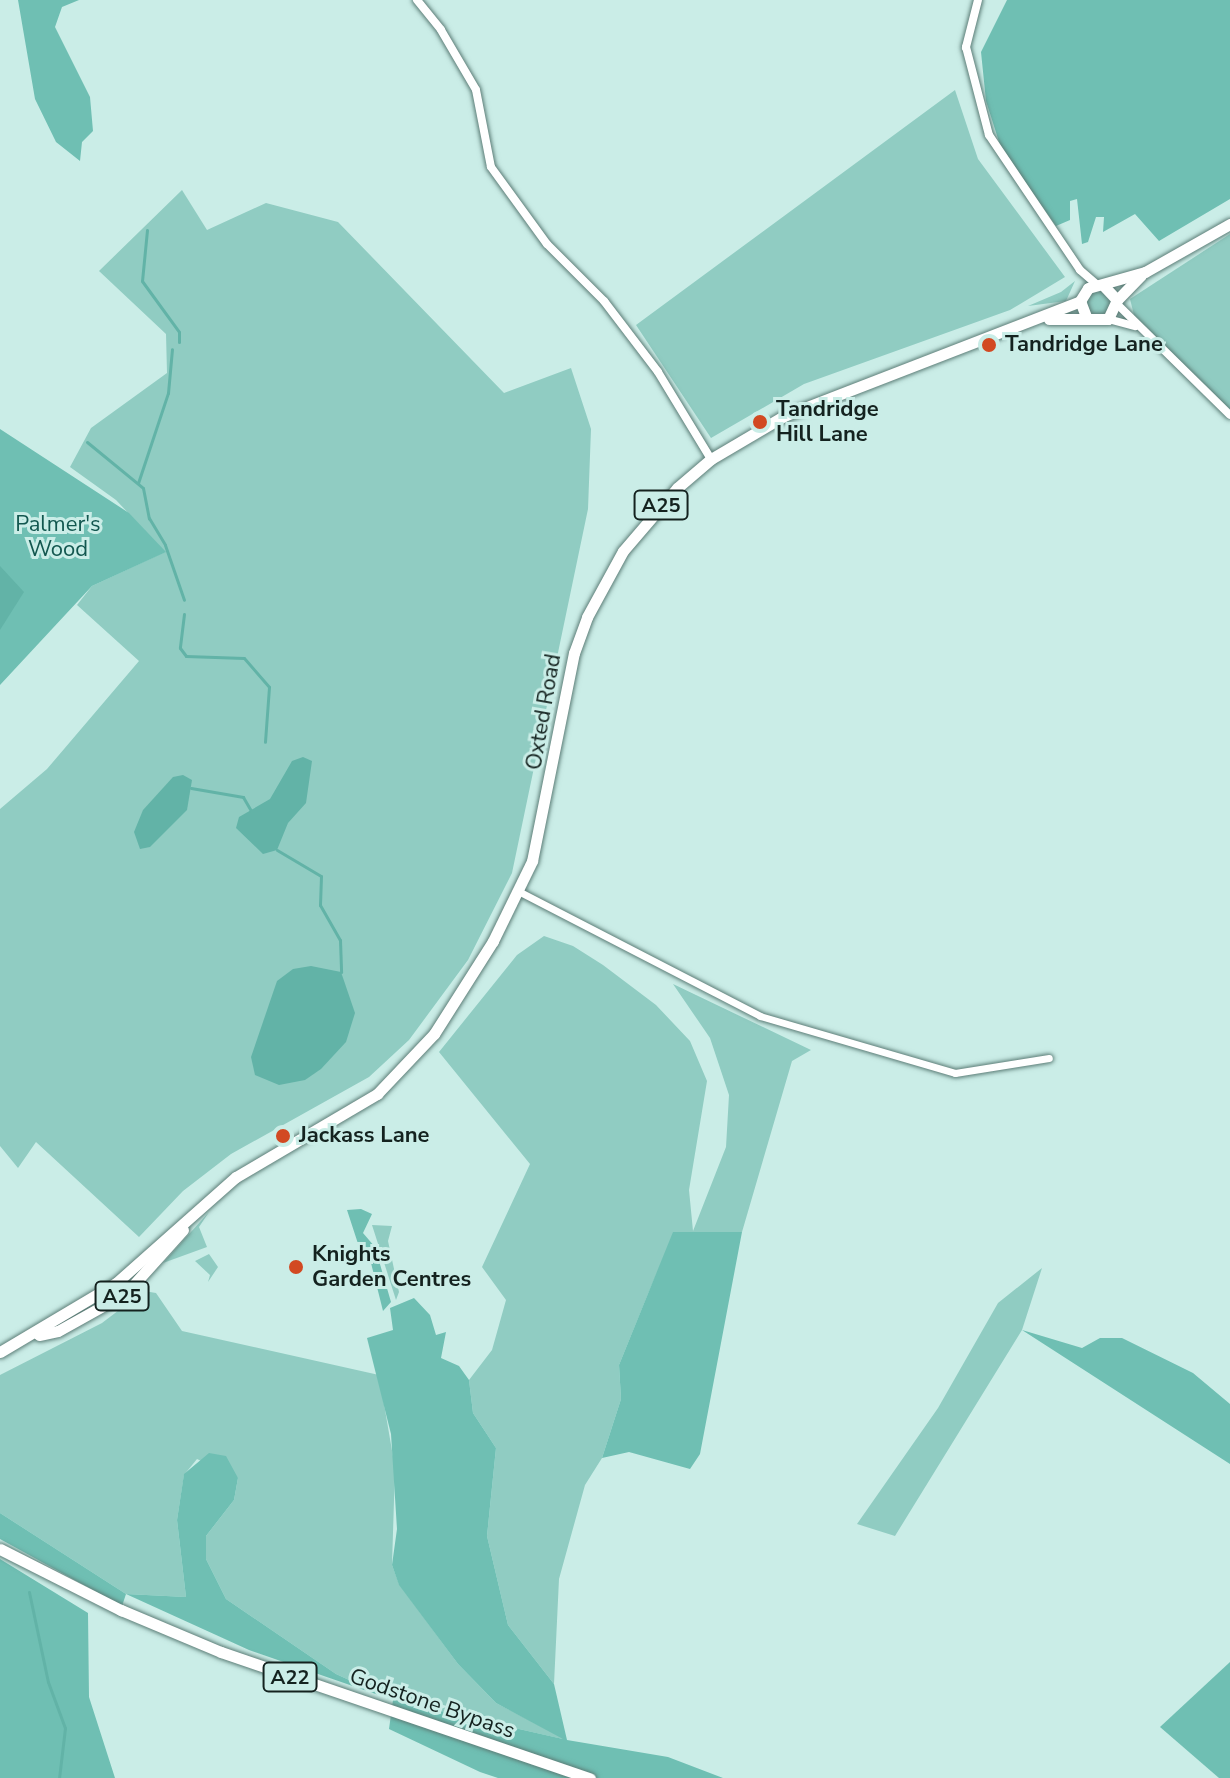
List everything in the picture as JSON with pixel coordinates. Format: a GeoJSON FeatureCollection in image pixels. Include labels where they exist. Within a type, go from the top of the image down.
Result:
{"type":"FeatureCollection","features":[{"type":"Feature","properties":{"kind":"main road"},"geometry":{"type":"LineString","coordinates":[[1145,272],[1117,302],[1108,319],[1087,319],[1081,296],[1100,285],[1145,272],[1230,224]]}},
{"type":"Feature","properties":{"kind":"main road"},"geometry":{"type":"LineString","coordinates":[[1100,285],[1117,302]]}},
{"type":"Feature","properties":{"kind":"main road","name":"Oxted Road"},"geometry":{"type":"LineString","coordinates":[[0,1352],[28,1338],[58,1331],[126,1293],[190,1219],[236,1177],[368,1100],[398,1076],[453,1007],[520,892],[543,822],[574,653],[587,617],[623,551],[645,521],[711,459],[784,416],[1033,320],[1081,296]]}},
{"type":"Feature","properties":{"kind":"main road","name":"Oxted Road"},"geometry":{"type":"LineString","coordinates":[[1033,320],[1087,319]]}},
{"type":"Feature","properties":{"kind":"main road","name":"Godstone Bypass"},"geometry":{"type":"LineString","coordinates":[[0,1549],[121,1610],[221,1652],[590,1778]]}},
{"type":"Feature","properties":{"kind":"street"},"geometry":{"type":"LineString","coordinates":[[417,0],[441,30],[476,90],[491,167],[547,244],[604,301],[658,372],[711,459]]}},
{"type":"Feature","properties":{"kind":"street"},"geometry":{"type":"LineString","coordinates":[[978,0],[966,47],[989,135],[1080,270],[1100,285]]}},
{"type":"Feature","properties":{"kind":"street"},"geometry":{"type":"LineString","coordinates":[[1080,270],[1081,296]]}},
{"type":"Feature","properties":{"kind":"street"},"geometry":{"type":"LineString","coordinates":[[1117,302],[1136,326],[1163,346],[1230,415]]}},
{"type":"Feature","properties":{"kind":"street"},"geometry":{"type":"LineString","coordinates":[[1108,319],[1136,326]]}},
{"type":"Feature","properties":{"kind":"street"},"geometry":{"type":"LineString","coordinates":[[520,892],[760,1016],[955,1073],[1049,1058]]}},
{"type":"Feature","properties":{"kind":"shaded area"},"geometry":{"type":"Polygon","coordinates":[[[955,90],[978,159],[1065,277],[1010,310],[804,384],[711,438],[636,325],[955,90]]]}},
{"type":"Feature","properties":{"kind":"shaded area"},"geometry":{"type":"Polygon","coordinates":[[[182,190],[207,230],[266,203],[338,222],[504,393],[571,368],[591,429],[588,509],[512,873],[468,960],[409,1040],[369,1077],[231,1154],[183,1191],[139,1237],[36,1142],[18,1168],[0,1146],[0,809],[47,769],[139,661],[77,605],[92,586],[165,552],[116,500],[70,467],[91,428],[167,373],[166,334],[99,271],[182,190]]]}},
{"type":"Feature","properties":{"kind":"shaded area"},"geometry":{"type":"Polygon","coordinates":[[[1230,234],[1230,411],[1135,319],[1130,299],[1230,234]]]}},
{"type":"Feature","properties":{"kind":"shaded area"},"geometry":{"type":"Polygon","coordinates":[[[1075,281],[1066,301],[1028,306],[1061,292],[1075,281]]]}},
{"type":"Feature","properties":{"kind":"shaded area"},"geometry":{"type":"Polygon","coordinates":[[[1098,291],[1106,295],[1110,303],[1106,311],[1098,315],[1090,311],[1086,303],[1090,295],[1098,291]]]}},
{"type":"Feature","properties":{"kind":"shaded area"},"geometry":{"type":"Polygon","coordinates":[[[0,566],[24,592],[0,630],[0,566]]]}},
{"type":"Feature","properties":{"kind":"shaded area"},"geometry":{"type":"Polygon","coordinates":[[[303,757],[312,761],[306,803],[288,823],[277,850],[263,854],[236,828],[239,817],[270,799],[292,761],[303,757]]]}},
{"type":"Feature","properties":{"kind":"shaded area"},"geometry":{"type":"Polygon","coordinates":[[[183,775],[192,780],[187,810],[150,847],[140,849],[134,832],[143,810],[173,777],[183,775]]]}},
{"type":"Feature","properties":{"kind":"shaded area"},"geometry":{"type":"Polygon","coordinates":[[[544,936],[573,946],[603,965],[656,1005],[690,1041],[707,1081],[689,1190],[693,1231],[726,1147],[729,1095],[710,1038],[673,984],[811,1050],[792,1061],[742,1232],[674,1233],[619,1365],[621,1399],[602,1458],[585,1485],[559,1579],[554,1684],[508,1625],[487,1536],[496,1448],[473,1413],[469,1380],[492,1350],[506,1300],[482,1267],[530,1164],[439,1052],[517,955],[544,936]]]}},
{"type":"Feature","properties":{"kind":"shaded area"},"geometry":{"type":"Polygon","coordinates":[[[311,966],[341,972],[355,1013],[346,1042],[321,1069],[305,1080],[279,1085],[255,1075],[251,1057],[277,981],[293,969],[311,966]]]}},
{"type":"Feature","properties":{"kind":"shaded area"},"geometry":{"type":"Polygon","coordinates":[[[209,1212],[199,1227],[207,1247],[163,1263],[209,1212]]]}},
{"type":"Feature","properties":{"kind":"shaded area"},"geometry":{"type":"Polygon","coordinates":[[[372,1225],[392,1226],[388,1241],[399,1292],[396,1300],[372,1225]]]}},
{"type":"Feature","properties":{"kind":"shaded area"},"geometry":{"type":"Polygon","coordinates":[[[209,1254],[218,1267],[208,1282],[210,1275],[195,1261],[209,1254]]]}},
{"type":"Feature","properties":{"kind":"shaded area"},"geometry":{"type":"Polygon","coordinates":[[[1042,1268],[1022,1330],[895,1536],[857,1524],[938,1408],[998,1303],[1042,1268]]]}},
{"type":"Feature","properties":{"kind":"shaded area"},"geometry":{"type":"Polygon","coordinates":[[[144,1291],[156,1293],[182,1331],[379,1375],[395,1468],[392,1565],[399,1584],[458,1664],[496,1703],[567,1740],[393,1700],[336,1674],[226,1599],[206,1559],[206,1536],[234,1500],[238,1478],[197,1459],[184,1475],[177,1520],[186,1597],[126,1594],[0,1513],[0,1375],[102,1323],[144,1291]]]}},
{"type":"Feature","properties":{"kind":"green space"},"geometry":{"type":"Polygon","coordinates":[[[18,0],[79,0],[62,7],[55,27],[90,97],[93,131],[82,142],[80,161],[56,142],[35,99],[18,0]]]}},
{"type":"Feature","properties":{"kind":"green space"},"geometry":{"type":"Polygon","coordinates":[[[1007,0],[1230,0],[1230,199],[1159,241],[1135,214],[1103,232],[1104,217],[1096,217],[1088,242],[1082,244],[1077,199],[1070,201],[1070,220],[1056,226],[1001,148],[986,101],[981,52],[1007,0]]]}},
{"type":"Feature","properties":{"kind":"green space","name":"Palmer's Wood"},"geometry":{"type":"Polygon","coordinates":[[[0,429],[129,513],[166,552],[92,586],[0,685],[0,429]]]}},
{"type":"Feature","properties":{"kind":"green space"},"geometry":{"type":"Polygon","coordinates":[[[361,1209],[372,1214],[363,1233],[375,1247],[391,1302],[383,1311],[370,1259],[363,1259],[347,1210],[361,1209]]]}},
{"type":"Feature","properties":{"kind":"green space"},"geometry":{"type":"Polygon","coordinates":[[[673,1232],[742,1232],[700,1454],[690,1469],[629,1452],[602,1458],[621,1399],[619,1365],[673,1232]]]}},
{"type":"Feature","properties":{"kind":"green space"},"geometry":{"type":"Polygon","coordinates":[[[414,1298],[430,1315],[436,1335],[446,1332],[441,1358],[459,1366],[469,1380],[473,1413],[496,1448],[487,1536],[508,1625],[554,1684],[567,1740],[668,1757],[723,1778],[498,1778],[389,1729],[393,1700],[563,1739],[496,1703],[458,1664],[399,1585],[392,1565],[397,1529],[391,1434],[367,1338],[393,1330],[390,1308],[414,1298]]]}},
{"type":"Feature","properties":{"kind":"green space"},"geometry":{"type":"Polygon","coordinates":[[[1022,1330],[1082,1348],[1100,1338],[1122,1338],[1193,1373],[1230,1404],[1230,1464],[1022,1330]]]}},
{"type":"Feature","properties":{"kind":"green space"},"geometry":{"type":"Polygon","coordinates":[[[209,1453],[226,1456],[238,1478],[234,1500],[206,1536],[206,1559],[226,1599],[336,1674],[393,1700],[249,1650],[126,1594],[186,1597],[177,1520],[184,1474],[209,1453]]]}},
{"type":"Feature","properties":{"kind":"green space"},"geometry":{"type":"Polygon","coordinates":[[[0,1513],[126,1594],[122,1606],[0,1539],[0,1513]]]}},
{"type":"Feature","properties":{"kind":"green space"},"geometry":{"type":"Polygon","coordinates":[[[0,1559],[88,1613],[89,1697],[115,1778],[0,1778],[0,1559]]]}},
{"type":"Feature","properties":{"kind":"green space"},"geometry":{"type":"Polygon","coordinates":[[[1230,1662],[1230,1778],[1219,1778],[1160,1727],[1230,1662]]]}},
{"type":"Feature","properties":{"kind":"waterway"},"geometry":{"type":"LineString","coordinates":[[147,230],[142,281],[179,332],[179,342]]}},
{"type":"Feature","properties":{"kind":"waterway"},"geometry":{"type":"LineString","coordinates":[[138,483],[168,393],[172,349]]}},
{"type":"Feature","properties":{"kind":"waterway"},"geometry":{"type":"LineString","coordinates":[[87,442],[143,488],[149,518],[165,545],[184,600]]}},
{"type":"Feature","properties":{"kind":"waterway"},"geometry":{"type":"LineString","coordinates":[[184,614],[180,648],[186,656],[244,658],[269,687],[265,742]]}},
{"type":"Feature","properties":{"kind":"waterway"},"geometry":{"type":"LineString","coordinates":[[191,788],[243,797],[251,811]]}},
{"type":"Feature","properties":{"kind":"waterway"},"geometry":{"type":"LineString","coordinates":[[277,850],[321,876],[320,905],[340,940],[341,972]]}},
{"type":"Feature","properties":{"kind":"waterway"},"geometry":{"type":"LineString","coordinates":[[29,1592],[48,1682],[65,1728],[59,1778]]}},
{"type":"Feature","properties":{"kind":"place","name":"Tandridge Lane"},"geometry":{"type":"Point","coordinates":[989,345]}},
{"type":"Feature","properties":{"kind":"place","name":"Tandridge Hill Lane"},"geometry":{"type":"Point","coordinates":[760,422]}},
{"type":"Feature","properties":{"kind":"place","name":"Jackass Lane"},"geometry":{"type":"Point","coordinates":[283,1136]}},
{"type":"Feature","properties":{"kind":"place","name":"Knights Garden Centres"},"geometry":{"type":"Point","coordinates":[296,1267]}}]}
